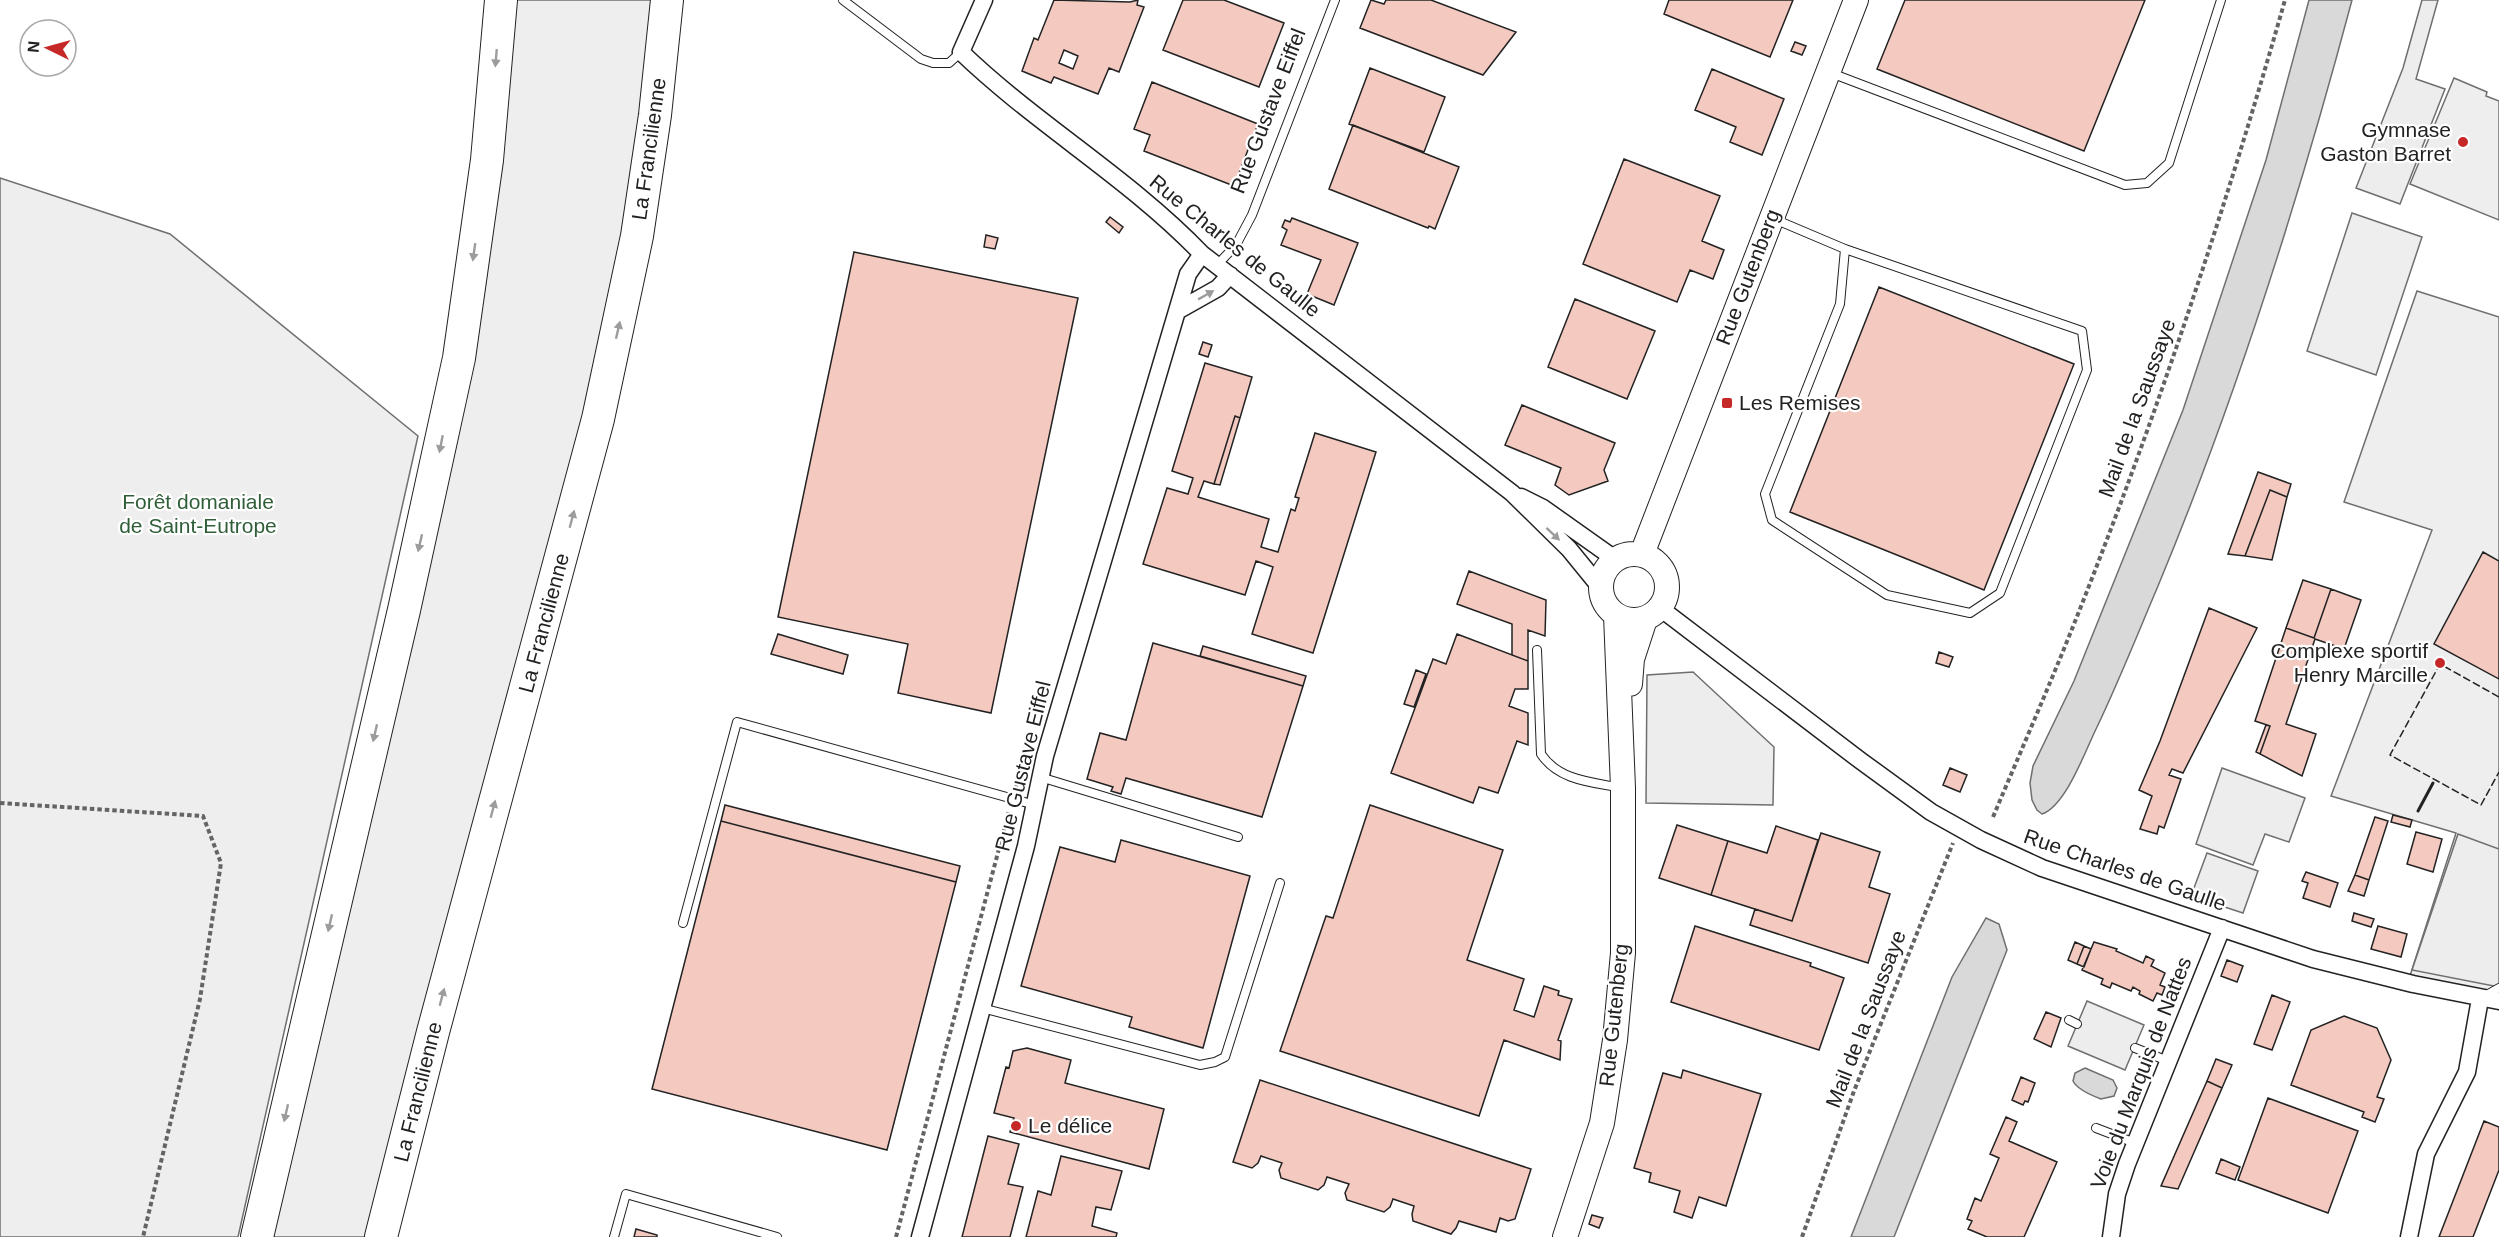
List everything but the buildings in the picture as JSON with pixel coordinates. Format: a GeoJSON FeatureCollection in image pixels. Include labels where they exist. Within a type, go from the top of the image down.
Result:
{"type":"FeatureCollection","features":[{"type":"Feature","properties":{"kind":"highway"},"geometry":{"type":"LineString","coordinates":[[256,1237],[407,599],[456,369],[488,160],[501,0]]}},
{"type":"Feature","properties":{"kind":"highway","name":"La Francilienne"},"geometry":{"type":"LineString","coordinates":[[381,1237],[438,1010],[598,419],[637,236],[655,115],[667,0]]}},
{"type":"Feature","properties":{"kind":"street"},"geometry":{"type":"LineString","coordinates":[[961,52],[984,0]]}},
{"type":"Feature","properties":{"kind":"street","name":"Rue Gutenberg"},"geometry":{"type":"LineString","coordinates":[[1642,554],[1856,0]]}},
{"type":"Feature","properties":{"kind":"street","name":"Rue Charles de Gaulle"},"geometry":{"type":"LineString","coordinates":[[961,52],[1058,134],[1172,222],[1202,254],[1512,493],[1569,549],[1600,586]]}},
{"type":"Feature","properties":{"kind":"street","name":"Rue Gustave Eiffel"},"geometry":{"type":"LineString","coordinates":[[920,1237],[1026,846],[1040,777],[1055,723],[1188,274],[1202,254]]}},
{"type":"Feature","properties":{"kind":"street","name":"Rue Gustave Eiffel"},"geometry":{"type":"LineString","coordinates":[[1179,310],[1218,288],[1224,270]]}},
{"type":"Feature","properties":{"kind":"street","name":"Rue Charles de Gaulle"},"geometry":{"type":"LineString","coordinates":[[1512,493],[1543,508],[1615,559]]}},
{"type":"Feature","properties":{"kind":"street"},"geometry":{"type":"LineString","coordinates":[[1632,553],[1642,554],[1652,559],[1665,574],[1668,587],[1653,613],[1626,620],[1608,608],[1602,598],[1600,586],[1602,575],[1615,559],[1632,553]]}},
{"type":"Feature","properties":{"kind":"street","name":"Rue Charles de Gaulle"},"geometry":{"type":"LineString","coordinates":[[1653,613],[1931,812],[1981,840],[2042,868],[2313,959],[2436,983],[2480,999],[2499,1002]]}},
{"type":"Feature","properties":{"kind":"street","name":"Rue Gutenberg"},"geometry":{"type":"LineString","coordinates":[[1623,788],[1632,658],[1653,613]]}},
{"type":"Feature","properties":{"kind":"street","name":"Rue Gutenberg"},"geometry":{"type":"LineString","coordinates":[[1566,1237],[1602,1123],[1615,1040],[1623,952],[1623,788],[1616,615]]}},
{"type":"Feature","properties":{"kind":"street","name":"Voie du Marquis de Nattes"},"geometry":{"type":"LineString","coordinates":[[2111,1237],[2117,1194],[2135,1143],[2222,928]]}},
{"type":"Feature","properties":{"kind":"street"},"geometry":{"type":"LineString","coordinates":[[2409,1237],[2426,1154],[2467,1071],[2480,999]]}},
{"type":"Feature","properties":{"kind":"lane"},"geometry":{"type":"LineString","coordinates":[[843,0],[921,59],[933,63],[949,63],[961,52]]}},
{"type":"Feature","properties":{"kind":"lane","name":"Rue Gustave Eiffel"},"geometry":{"type":"LineString","coordinates":[[1224,270],[1252,215],[1335,0]]}},
{"type":"Feature","properties":{"kind":"lane"},"geometry":{"type":"LineString","coordinates":[[1828,72],[2125,185],[2147,183],[2169,163],[2221,0]]}},
{"type":"Feature","properties":{"kind":"lane"},"geometry":{"type":"LineString","coordinates":[[1771,218],[1845,249],[2082,331],[2087,370],[2000,593],[1970,613],[1887,594],[1772,520],[1765,494],[1840,304],[1845,249]]}},
{"type":"Feature","properties":{"kind":"lane"},"geometry":{"type":"LineString","coordinates":[[1537,650],[1541,754],[1548,764],[1572,779],[1623,788]]}},
{"type":"Feature","properties":{"kind":"lane"},"geometry":{"type":"LineString","coordinates":[[683,923],[738,722],[1035,805]]}},
{"type":"Feature","properties":{"kind":"lane"},"geometry":{"type":"LineString","coordinates":[[1040,777],[1238,837]]}},
{"type":"Feature","properties":{"kind":"lane"},"geometry":{"type":"LineString","coordinates":[[982,1008],[1200,1065],[1215,1062],[1225,1057],[1280,884]]}},
{"type":"Feature","properties":{"kind":"lane"},"geometry":{"type":"LineString","coordinates":[[2480,999],[2499,988]]}},
{"type":"Feature","properties":{"kind":"lane"},"geometry":{"type":"LineString","coordinates":[[2135,1048],[2168,1061]]}},
{"type":"Feature","properties":{"kind":"lane"},"geometry":{"type":"LineString","coordinates":[[2096,1128],[2135,1143]]}},
{"type":"Feature","properties":{"kind":"lane"},"geometry":{"type":"LineString","coordinates":[[614,1237],[626,1194],[777,1237]]}},
{"type":"Feature","properties":{"kind":"path","name":"Mail de la Saussaye"},"geometry":{"type":"LineString","coordinates":[[1993,817],[2074,623],[2157,401],[2248,130],[2285,0]]}},
{"type":"Feature","properties":{"kind":"path"},"geometry":{"type":"LineString","coordinates":[[0,803],[203,816],[221,862],[200,999],[143,1237]]}},
{"type":"Feature","properties":{"kind":"path","name":"Mail de la Saussaye"},"geometry":{"type":"LineString","coordinates":[[1802,1237],[1854,1091],[1943,861],[1955,838]]}},
{"type":"Feature","properties":{"kind":"green space"},"geometry":{"type":"Polygon","coordinates":[[[513,0],[654,0],[626,233],[583,431],[371,1237],[267,1237],[456,446],[485,288],[498,182],[513,0]]]}},
{"type":"Feature","properties":{"kind":"green space","name":"Gymnase Gaston Barret"},"geometry":{"type":"Polygon","coordinates":[[[2454,78],[2487,92],[2486,96],[2499,101],[2499,220],[2410,184],[2454,78]]]}},
{"type":"Feature","properties":{"kind":"green space","name":"Forêt domaniale de Saint-Eutrope"},"geometry":{"type":"Polygon","coordinates":[[[0,178],[170,234],[418,436],[238,1237],[0,1237],[0,178]]]}},
{"type":"Feature","properties":{"kind":"green space"},"geometry":{"type":"Polygon","coordinates":[[[2352,213],[2422,237],[2376,375],[2307,351],[2352,213]]]}},
{"type":"Feature","properties":{"kind":"green space","name":"Complexe sportif Henry Marcille"},"geometry":{"type":"Polygon","coordinates":[[[2417,291],[2499,317],[2499,1001],[2408,982],[2456,833],[2331,796],[2432,530],[2344,502],[2417,291]]]}},
{"type":"Feature","properties":{"kind":"shaded area"},"geometry":{"type":"Polygon","coordinates":[[[2309,0],[2352,0],[2332,75],[2265,296],[2187,514],[2121,675],[2067,789],[2051,809],[2042,814],[2032,800],[2030,783],[2033,766],[2074,681],[2183,410],[2266,160],[2309,0]]]}},
{"type":"Feature","properties":{"kind":"shaded area"},"geometry":{"type":"Polygon","coordinates":[[[2422,0],[2438,0],[2416,79],[2445,89],[2400,204],[2356,188],[2403,68],[2422,0]]]}},
{"type":"Feature","properties":{"kind":"shaded area"},"geometry":{"type":"Polygon","coordinates":[[[1693,672],[1774,747],[1773,805],[1646,803],[1647,675],[1693,672]]]}},
{"type":"Feature","properties":{"kind":"shaded area"},"geometry":{"type":"Polygon","coordinates":[[[2222,768],[2305,798],[2289,842],[2265,834],[2253,865],[2196,844],[2222,768]]]}},
{"type":"Feature","properties":{"kind":"shaded area"},"geometry":{"type":"Polygon","coordinates":[[[2458,834],[2499,849],[2499,987],[2412,970],[2458,834]]]}},
{"type":"Feature","properties":{"kind":"shaded area"},"geometry":{"type":"Polygon","coordinates":[[[2207,853],[2258,871],[2243,913],[2191,896],[2207,853]]]}},
{"type":"Feature","properties":{"kind":"shaded area"},"geometry":{"type":"Polygon","coordinates":[[[1986,918],[1999,924],[2007,950],[1894,1237],[1851,1237],[1952,977],[1986,918]]]}},
{"type":"Feature","properties":{"kind":"shaded area"},"geometry":{"type":"Polygon","coordinates":[[[2087,1001],[2144,1025],[2125,1070],[2068,1046],[2087,1001]]]}},
{"type":"Feature","properties":{"kind":"shaded area"},"geometry":{"type":"Polygon","coordinates":[[[2085,1068],[2113,1080],[2117,1088],[2114,1096],[2101,1099],[2078,1087],[2073,1081],[2075,1073],[2085,1068]]]}},
{"type":"Feature","properties":{"kind":"fence"},"geometry":{"type":"LineString","coordinates":[[2499,697],[2440,664],[2390,755],[2481,805],[2499,772]]}},
{"type":"Feature","properties":{"kind":"wall"},"geometry":{"type":"LineString","coordinates":[[2418,811],[2433,783]]}},
{"type":"Feature","properties":{"kind":"place","name":"Gymnase Gaston Barret"},"geometry":{"type":"Point","coordinates":[2463,142]}},
{"type":"Feature","properties":{"kind":"place","name":"Les Remises"},"geometry":{"type":"Point","coordinates":[1727,403]}},
{"type":"Feature","properties":{"kind":"place","name":"Complexe sportif Henry Marcille"},"geometry":{"type":"Point","coordinates":[2440,663]}},
{"type":"Feature","properties":{"kind":"place","name":"Le délice"},"geometry":{"type":"Point","coordinates":[1016,1126]}}]}
